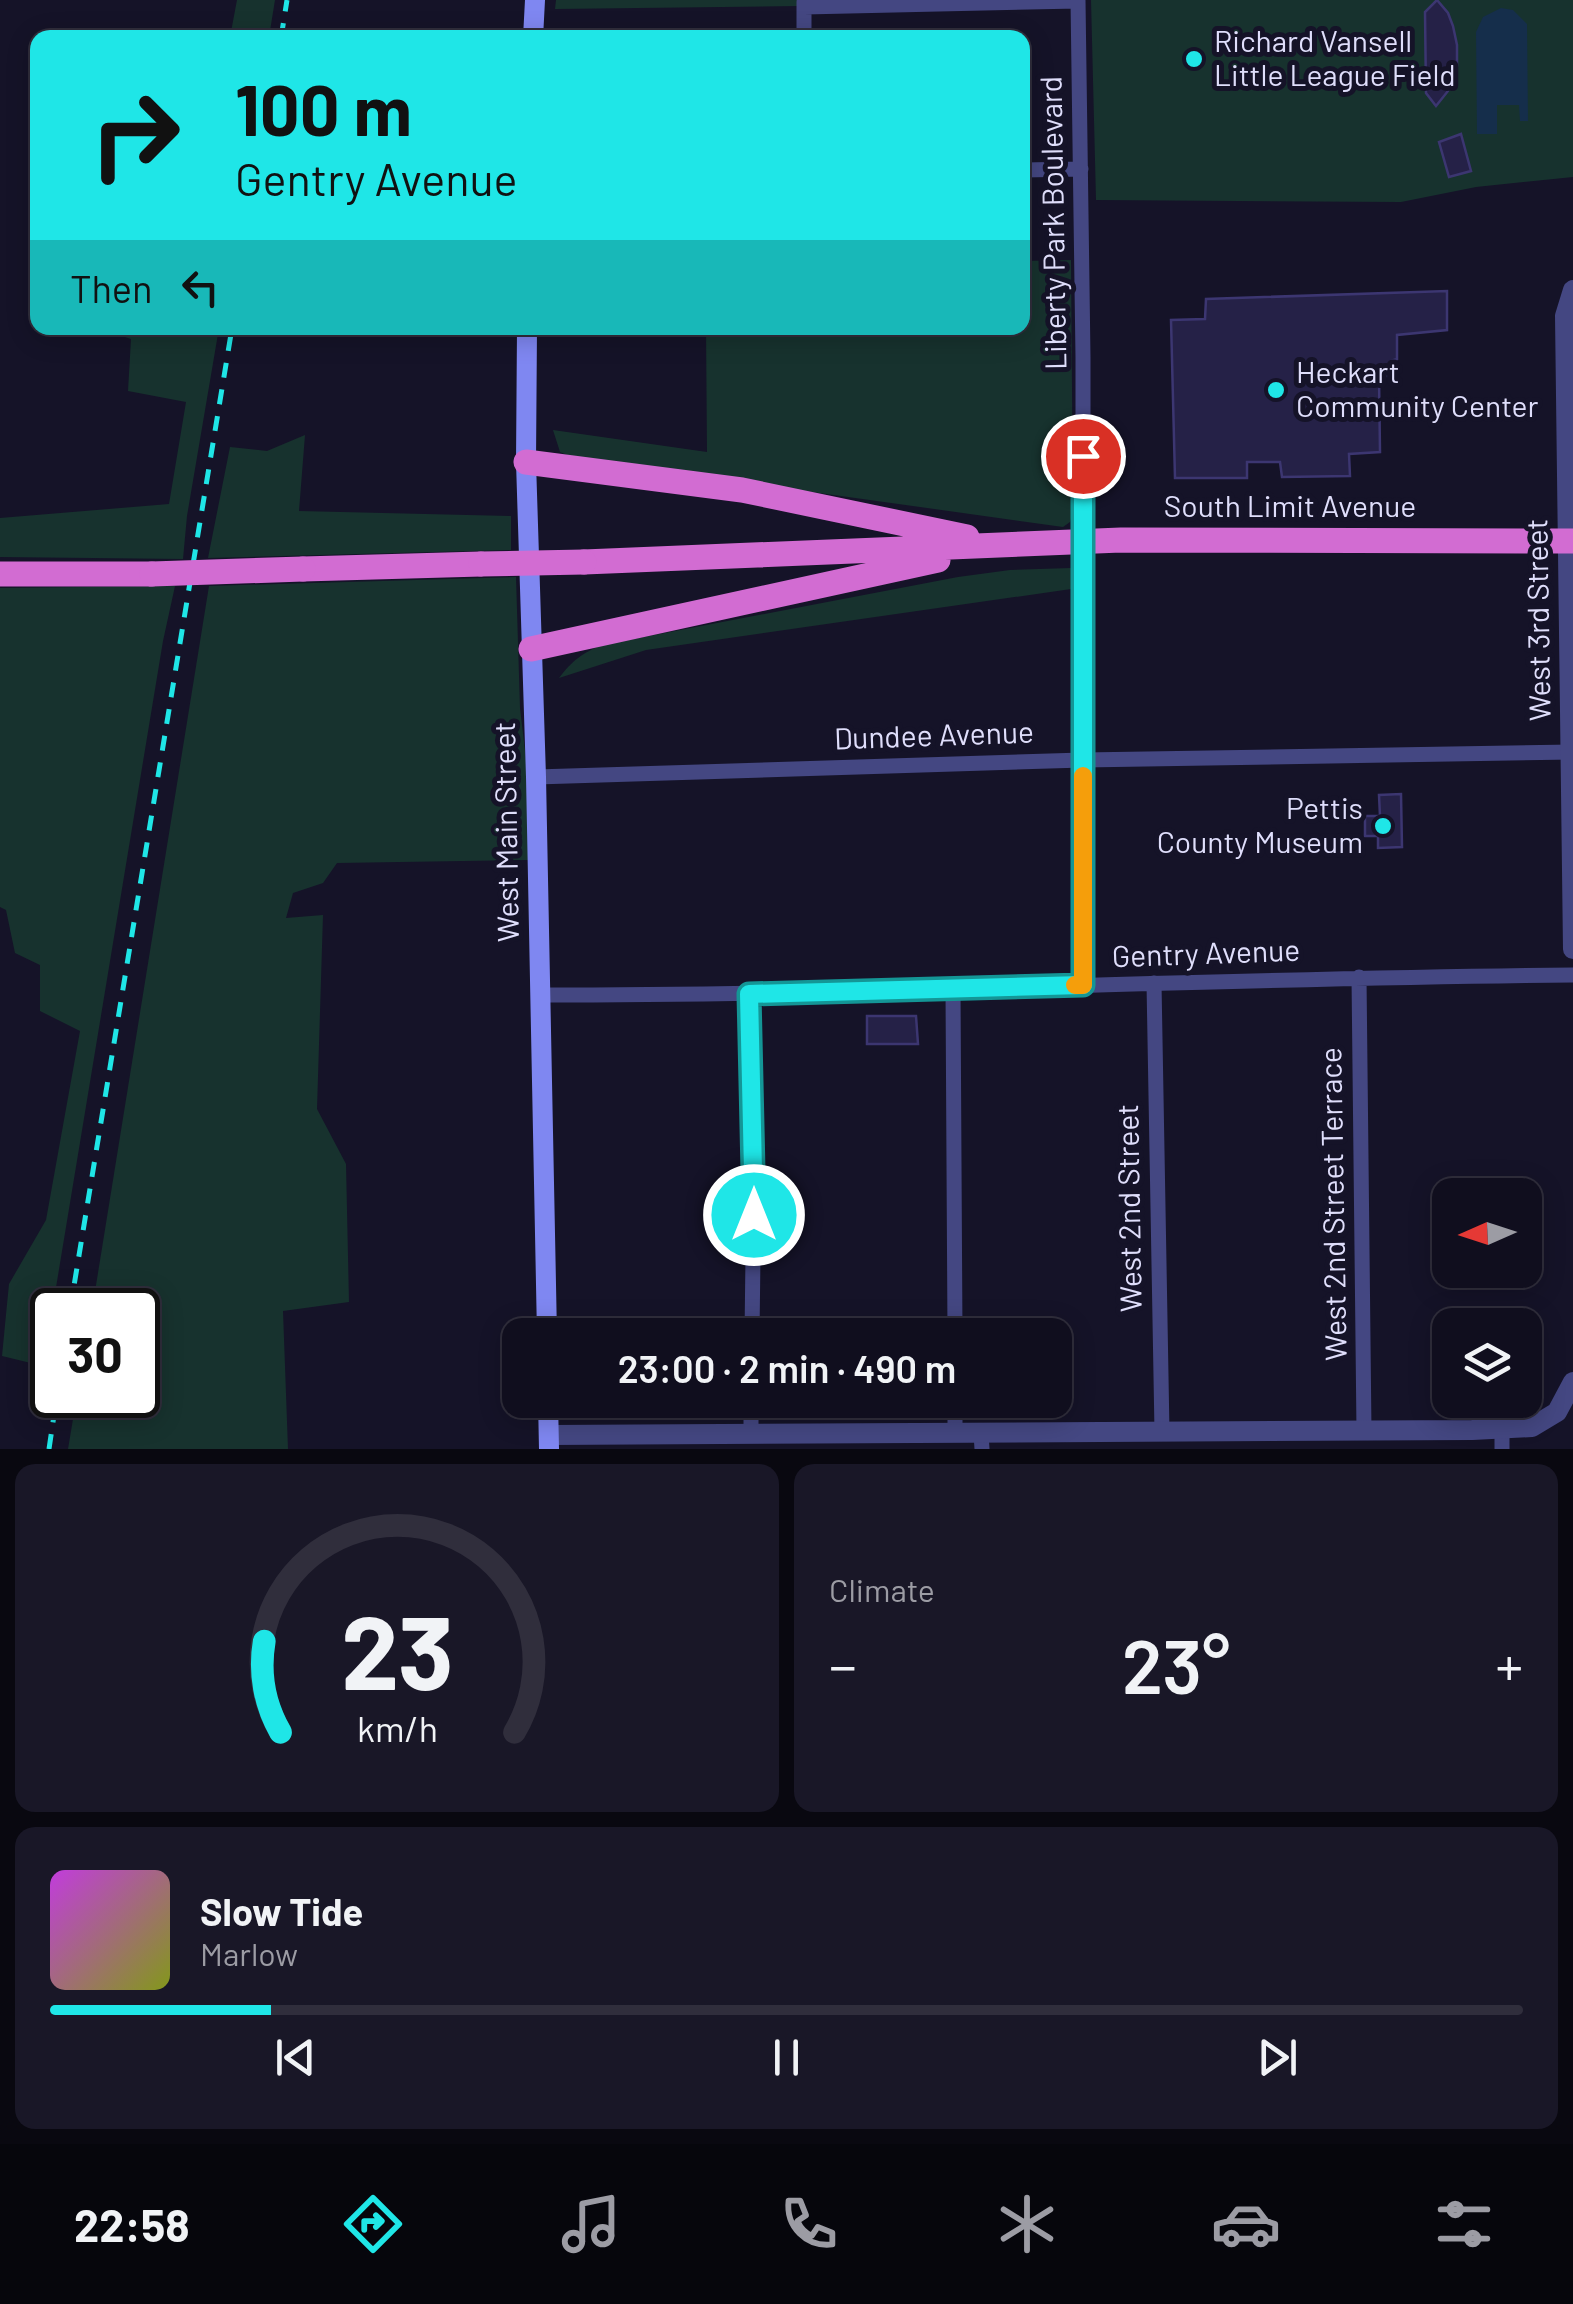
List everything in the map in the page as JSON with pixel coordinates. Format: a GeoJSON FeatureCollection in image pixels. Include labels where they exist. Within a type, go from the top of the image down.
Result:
{"type":"FeatureCollection","features":[{"type":"Feature","properties":{"kind":"highway"},"geometry":{"type":"LineString","coordinates":[[526,462],[742,490],[1006,545]]}},
{"type":"Feature","properties":{"kind":"highway","name":"South Limit Avenue"},"geometry":{"type":"LineString","coordinates":[[1006,545],[1083,540],[1570,541]]}},
{"type":"Feature","properties":{"kind":"highway"},"geometry":{"type":"LineString","coordinates":[[0,574],[152,574],[584,562],[1006,545]]}},
{"type":"Feature","properties":{"kind":"highway"},"geometry":{"type":"LineString","coordinates":[[532,649],[1006,545]]}},
{"type":"Feature","properties":{"kind":"main road"},"geometry":{"type":"LineString","coordinates":[[533,30],[535,0]]}},
{"type":"Feature","properties":{"kind":"main road","name":"West Main Street"},"geometry":{"type":"LineString","coordinates":[[527,335],[526,462],[547,1318]]}},
{"type":"Feature","properties":{"kind":"street"},"geometry":{"type":"LineString","coordinates":[[804,30],[804,4],[1078,1]]}},
{"type":"Feature","properties":{"kind":"street","name":"Liberty Park Boulevard"},"geometry":{"type":"LineString","coordinates":[[1078,1],[1083,985]]}},
{"type":"Feature","properties":{"kind":"street"},"geometry":{"type":"LineString","coordinates":[[1030,170],[1081,170]]}},
{"type":"Feature","properties":{"kind":"street","name":"West 3rd Street"},"geometry":{"type":"LineString","coordinates":[[1573,290],[1566,316],[1573,950]]}},
{"type":"Feature","properties":{"kind":"street","name":"Dundee Avenue"},"geometry":{"type":"LineString","coordinates":[[536,777],[1083,760],[1572,752]]}},
{"type":"Feature","properties":{"kind":"street","name":"Gentry Avenue"},"geometry":{"type":"LineString","coordinates":[[540,995],[749,994],[1573,975]]}},
{"type":"Feature","properties":{"kind":"street","name":"West 2nd Street Terrace"},"geometry":{"type":"LineString","coordinates":[[1359,977],[1364,1431]]}},
{"type":"Feature","properties":{"kind":"street","name":"West 2nd Street"},"geometry":{"type":"LineString","coordinates":[[1154,983],[1162,1432]]}},
{"type":"Feature","properties":{"kind":"street"},"geometry":{"type":"LineString","coordinates":[[954,989],[954,1318]]}},
{"type":"Feature","properties":{"kind":"street"},"geometry":{"type":"LineString","coordinates":[[749,994],[754,1175],[752,1318]]}},
{"type":"Feature","properties":{"kind":"street"},"geometry":{"type":"LineString","coordinates":[[549,1442],[751,1434],[796,1441],[955,1433],[982,1441],[1162,1432],[1364,1431],[1502,1439],[1557,1412],[1570,1392]]}},
{"type":"Feature","properties":{"kind":"street"},"geometry":{"type":"LineString","coordinates":[[751,1418],[751,1434]]}},
{"type":"Feature","properties":{"kind":"street"},"geometry":{"type":"LineString","coordinates":[[955,1418],[955,1433]]}},
{"type":"Feature","properties":{"kind":"green space"},"geometry":{"type":"Polygon","coordinates":[[[237,0],[275,0],[270,30],[231,30],[237,0]]]}},
{"type":"Feature","properties":{"kind":"green space"},"geometry":{"type":"Polygon","coordinates":[[[556,0],[799,0],[799,6],[555,9],[556,0]]]}},
{"type":"Feature","properties":{"kind":"green space"},"geometry":{"type":"Polygon","coordinates":[[[1091,0],[1573,0],[1573,177],[1476,187],[1401,202],[1096,200],[1091,0]]]}},
{"type":"Feature","properties":{"kind":"green space"},"geometry":{"type":"Polygon","coordinates":[[[1071,260],[1073,512],[1070,522],[1063,527],[577,459],[560,452],[553,430],[707,452],[706,335],[1030,335],[1030,261],[1071,260]]]}},
{"type":"Feature","properties":{"kind":"green space"},"geometry":{"type":"Polygon","coordinates":[[[119,335],[218,335],[183,559],[0,557],[0,518],[169,504],[186,402],[128,391],[131,339],[119,335]]]}},
{"type":"Feature","properties":{"kind":"green space"},"geometry":{"type":"Polygon","coordinates":[[[305,435],[299,511],[511,516],[511,550],[208,558],[230,447],[267,451],[305,435]]]}},
{"type":"Feature","properties":{"kind":"green space"},"geometry":{"type":"Polygon","coordinates":[[[1071,568],[1077,576],[1078,588],[646,650],[559,678],[578,658],[602,645],[958,577],[1071,568]]]}},
{"type":"Feature","properties":{"kind":"green space"},"geometry":{"type":"Polygon","coordinates":[[[516,577],[529,860],[337,863],[323,883],[293,893],[286,918],[323,915],[317,1109],[346,1164],[349,1302],[283,1311],[288,1449],[68,1449],[73,1418],[160,1418],[160,1288],[96,1288],[209,586],[516,577]]]}},
{"type":"Feature","properties":{"kind":"green space"},"geometry":{"type":"Polygon","coordinates":[[[175,586],[56,1288],[30,1288],[30,1363],[2,1356],[9,1284],[46,1220],[80,1031],[40,1011],[40,965],[15,953],[6,910],[0,907],[0,588],[175,586]]]}},
{"type":"Feature","properties":{"kind":"water"},"geometry":{"type":"Polygon","coordinates":[[[1501,8],[1513,10],[1527,24],[1528,121],[1520,121],[1519,105],[1497,105],[1497,134],[1477,134],[1476,32],[1483,17],[1501,8]]]}},
{"type":"Feature","properties":{"kind":"building"},"geometry":{"type":"Polygon","coordinates":[[[1437,0],[1453,26],[1457,66],[1448,91],[1436,106],[1426,93],[1425,12],[1437,0]]]}},
{"type":"Feature","properties":{"kind":"building"},"geometry":{"type":"Polygon","coordinates":[[[1461,134],[1471,171],[1449,177],[1439,142],[1461,134]]]}},
{"type":"Feature","properties":{"kind":"building","name":"Heckart Community Center"},"geometry":{"type":"Polygon","coordinates":[[[1447,291],[1447,330],[1397,335],[1392,376],[1379,376],[1380,452],[1349,454],[1350,476],[1282,477],[1280,462],[1247,462],[1247,478],[1175,478],[1171,320],[1205,319],[1206,299],[1447,291]]]}},
{"type":"Feature","properties":{"kind":"building","name":"Pettis County Museum"},"geometry":{"type":"Polygon","coordinates":[[[1401,794],[1402,847],[1378,848],[1378,836],[1365,836],[1365,816],[1380,816],[1379,795],[1401,794]]]}},
{"type":"Feature","properties":{"kind":"building"},"geometry":{"type":"Polygon","coordinates":[[[867,1016],[916,1016],[918,1044],[867,1044],[867,1016]]]}},
{"type":"Feature","properties":{"kind":"railway"},"geometry":{"type":"LineString","coordinates":[[282,30],[287,0]]}},
{"type":"Feature","properties":{"kind":"railway"},"geometry":{"type":"LineString","coordinates":[[74,1288],[231,335]]}},
{"type":"Feature","properties":{"kind":"railway"},"geometry":{"type":"LineString","coordinates":[[49,1449],[54,1418]]}},
{"type":"Feature","properties":{"kind":"slow traffic"},"geometry":{"type":"LineString","coordinates":[[1075,985],[1083,985],[1083,776]]}},
{"type":"Feature","properties":{"kind":"place","name":"Richard Vansell Little League Field"},"geometry":{"type":"Point","coordinates":[1194,59]}},
{"type":"Feature","properties":{"kind":"place","name":"Heckart Community Center"},"geometry":{"type":"Point","coordinates":[1276,390]}},
{"type":"Feature","properties":{"kind":"place","name":"Pettis County Museum"},"geometry":{"type":"Point","coordinates":[1383,826]}},
{"type":"Feature","properties":{"kind":"route"},"geometry":{"type":"LineString","coordinates":[[754,1215],[749,994],[1083,985],[1083,456]]}}]}
